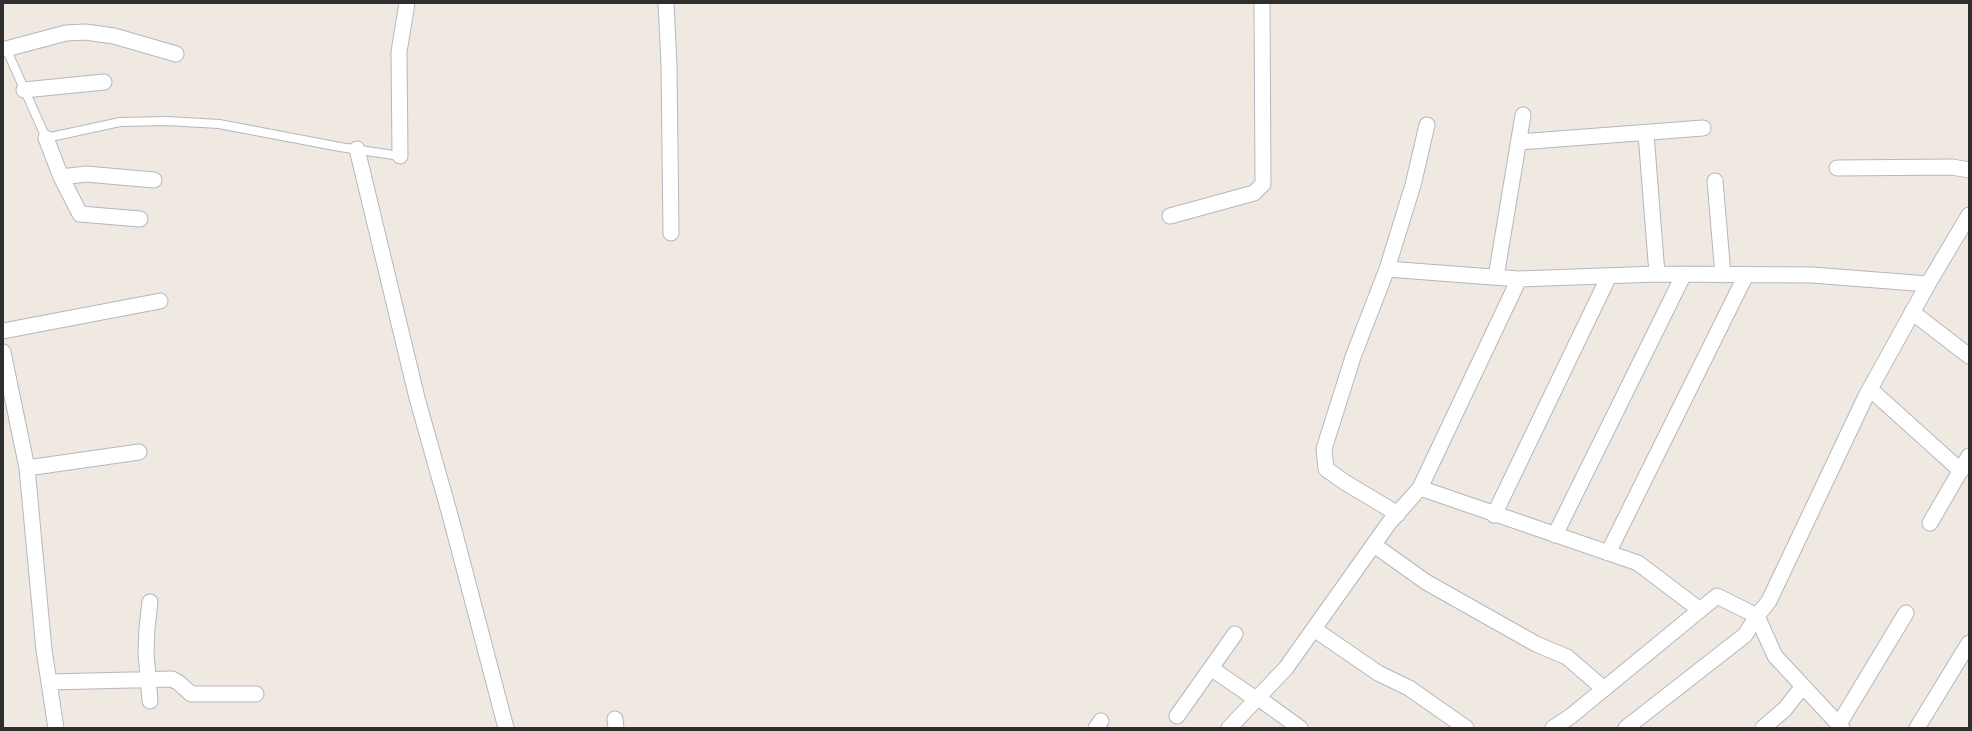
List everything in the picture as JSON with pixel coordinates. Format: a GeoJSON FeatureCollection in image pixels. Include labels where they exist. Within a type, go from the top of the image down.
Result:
{"type":"FeatureCollection","features":[{"type":"Feature","properties":{"kind":"street"},"geometry":{"type":"LineString","coordinates":[[400,156],[399,52],[407,3]]}},
{"type":"Feature","properties":{"kind":"street"},"geometry":{"type":"LineString","coordinates":[[666,3],[669,65],[671,233]]}},
{"type":"Feature","properties":{"kind":"street"},"geometry":{"type":"LineString","coordinates":[[1170,216],[1254,193],[1263,184],[1262,3]]}},
{"type":"Feature","properties":{"kind":"street"},"geometry":{"type":"LineString","coordinates":[[5,46],[66,33],[84,32],[114,36],[176,54]]}},
{"type":"Feature","properties":{"kind":"street"},"geometry":{"type":"LineString","coordinates":[[24,90],[104,82]]}},
{"type":"Feature","properties":{"kind":"street"},"geometry":{"type":"LineString","coordinates":[[1496,277],[1523,115]]}},
{"type":"Feature","properties":{"kind":"street"},"geometry":{"type":"LineString","coordinates":[[1398,514],[1346,483],[1326,469],[1324,449],[1353,357],[1387,269],[1413,185],[1427,125]]}},
{"type":"Feature","properties":{"kind":"street"},"geometry":{"type":"LineString","coordinates":[[1519,142],[1646,134],[1703,128]]}},
{"type":"Feature","properties":{"kind":"street"},"geometry":{"type":"LineString","coordinates":[[1646,134],[1657,274]]}},
{"type":"Feature","properties":{"kind":"street"},"geometry":{"type":"LineString","coordinates":[[46,138],[61,177],[82,215],[140,219]]}},
{"type":"Feature","properties":{"kind":"street"},"geometry":{"type":"LineString","coordinates":[[357,150],[417,398],[450,515],[506,728]]}},
{"type":"Feature","properties":{"kind":"street"},"geometry":{"type":"LineString","coordinates":[[1837,168],[1952,167],[1969,170]]}},
{"type":"Feature","properties":{"kind":"street"},"geometry":{"type":"LineString","coordinates":[[61,177],[86,174],[154,180]]}},
{"type":"Feature","properties":{"kind":"street"},"geometry":{"type":"LineString","coordinates":[[1715,181],[1723,275]]}},
{"type":"Feature","properties":{"kind":"street"},"geometry":{"type":"LineString","coordinates":[[1626,728],[1745,635],[1769,601],[1870,389],[1928,284],[1969,216]]}},
{"type":"Feature","properties":{"kind":"street"},"geometry":{"type":"LineString","coordinates":[[1387,269],[1519,279],[1657,274],[1812,274],[1928,284]]}},
{"type":"Feature","properties":{"kind":"street"},"geometry":{"type":"LineString","coordinates":[[1555,535],[1684,274]]}},
{"type":"Feature","properties":{"kind":"street"},"geometry":{"type":"LineString","coordinates":[[1608,553],[1746,275]]}},
{"type":"Feature","properties":{"kind":"street"},"geometry":{"type":"LineString","coordinates":[[1494,515],[1609,276]]}},
{"type":"Feature","properties":{"kind":"street"},"geometry":{"type":"LineString","coordinates":[[1229,728],[1286,668],[1374,545],[1420,488],[1519,279]]}},
{"type":"Feature","properties":{"kind":"street"},"geometry":{"type":"LineString","coordinates":[[3,331],[160,301]]}},
{"type":"Feature","properties":{"kind":"street"},"geometry":{"type":"LineString","coordinates":[[1912,312],[1969,356]]}},
{"type":"Feature","properties":{"kind":"street"},"geometry":{"type":"LineString","coordinates":[[3,352],[26,468],[44,650],[56,728]]}},
{"type":"Feature","properties":{"kind":"street"},"geometry":{"type":"LineString","coordinates":[[1870,389],[1961,471]]}},
{"type":"Feature","properties":{"kind":"street"},"geometry":{"type":"LineString","coordinates":[[26,468],[139,452]]}},
{"type":"Feature","properties":{"kind":"street"},"geometry":{"type":"LineString","coordinates":[[1930,523],[1969,456]]}},
{"type":"Feature","properties":{"kind":"street"},"geometry":{"type":"LineString","coordinates":[[1420,488],[1494,515],[1638,563],[1700,610]]}},
{"type":"Feature","properties":{"kind":"street"},"geometry":{"type":"LineString","coordinates":[[1374,545],[1426,582],[1536,644],[1567,658],[1604,689]]}},
{"type":"Feature","properties":{"kind":"street"},"geometry":{"type":"LineString","coordinates":[[1553,728],[1571,716],[1717,596],[1757,616],[1775,656],[1840,726],[1906,613]]}},
{"type":"Feature","properties":{"kind":"street"},"geometry":{"type":"LineString","coordinates":[[150,602],[147,627],[147,679],[150,701]]}},
{"type":"Feature","properties":{"kind":"street"},"geometry":{"type":"LineString","coordinates":[[1314,629],[1378,673],[1409,688],[1466,728]]}},
{"type":"Feature","properties":{"kind":"street"},"geometry":{"type":"LineString","coordinates":[[1177,716],[1236,634]]}},
{"type":"Feature","properties":{"kind":"street"},"geometry":{"type":"LineString","coordinates":[[1917,728],[1969,643]]}},
{"type":"Feature","properties":{"kind":"street"},"geometry":{"type":"LineString","coordinates":[[1212,669],[1300,728]]}},
{"type":"Feature","properties":{"kind":"street"},"geometry":{"type":"LineString","coordinates":[[49,682],[172,679],[191,694],[256,694]]}},
{"type":"Feature","properties":{"kind":"street"},"geometry":{"type":"LineString","coordinates":[[1763,728],[1785,709],[1803,686]]}},
{"type":"Feature","properties":{"kind":"lane"},"geometry":{"type":"LineString","coordinates":[[5,46],[46,138],[120,122],[167,121],[219,124],[357,150],[400,156]]}}]}
